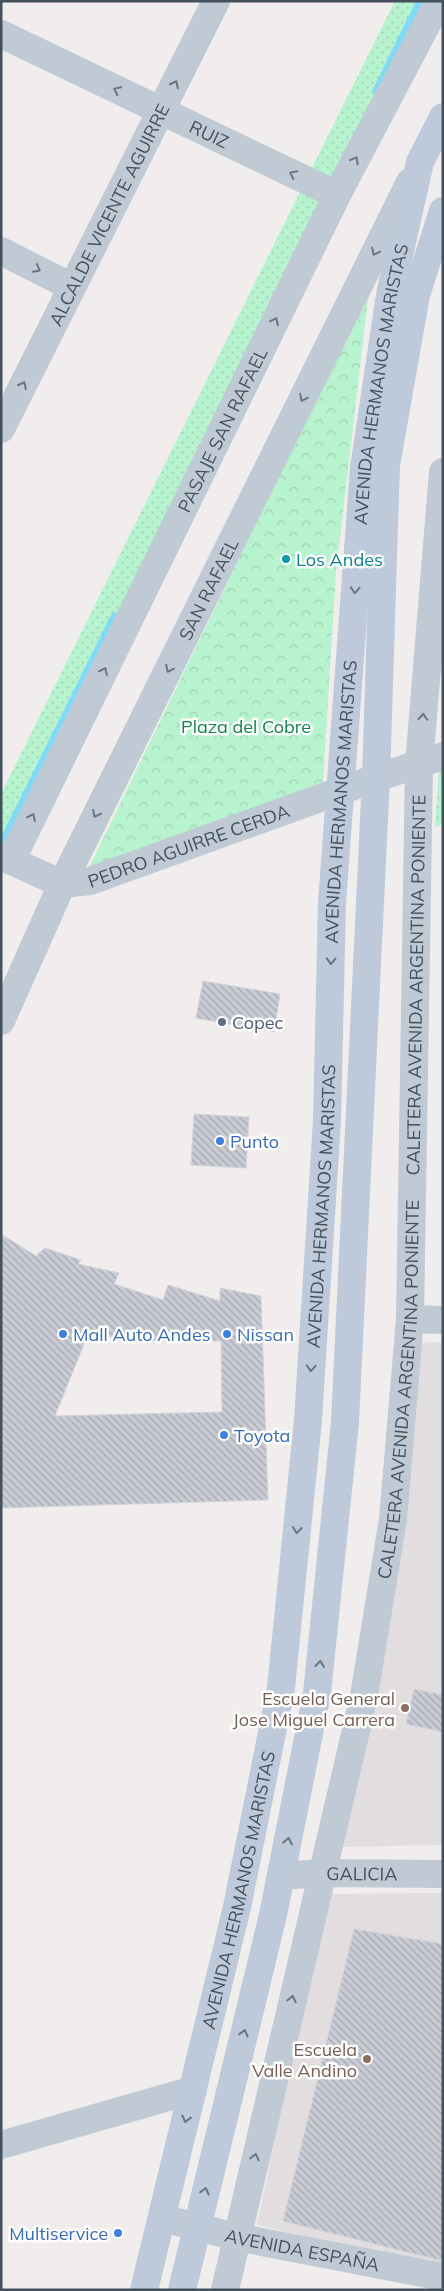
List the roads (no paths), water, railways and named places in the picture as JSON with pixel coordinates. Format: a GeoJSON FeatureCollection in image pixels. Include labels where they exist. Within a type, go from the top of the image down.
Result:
{"type":"FeatureCollection","features":[{"type":"Feature","properties":{"kind":"main road","name":"AVENIDA HERMANOS MARISTAS"},"geometry":{"type":"LineString","coordinates":[[144,2290],[238,1907],[282,1688],[308,1420],[327,1120],[332,903],[364,468],[390,295],[420,162],[443,117]]}},
{"type":"Feature","properties":{"kind":"main road","name":"AVENIDA HERMANOS MARISTAS"},"geometry":{"type":"LineString","coordinates":[[182,2290],[281,1876],[317,1693],[345,1422],[376,778],[386,465],[416,295],[443,211]]}},
{"type":"Feature","properties":{"kind":"street","name":"ALCALDE VICENTE AGUIRRE"},"geometry":{"type":"LineString","coordinates":[[1,429],[216,1]]}},
{"type":"Feature","properties":{"kind":"street","name":"PASAJE SAN RAFAEL"},"geometry":{"type":"LineString","coordinates":[[6,858],[337,195],[439,1]]}},
{"type":"Feature","properties":{"kind":"street","name":"RUIZ"},"geometry":{"type":"LineString","coordinates":[[1,34],[337,195]]}},
{"type":"Feature","properties":{"kind":"street","name":"SAN RAFAEL"},"geometry":{"type":"LineString","coordinates":[[1,1021],[62,884],[420,162]]}},
{"type":"Feature","properties":{"kind":"street"},"geometry":{"type":"LineString","coordinates":[[1,251],[72,287]]}},
{"type":"Feature","properties":{"kind":"street","name":"CALETERA AVENIDA ARGENTINA PONIENTE"},"geometry":{"type":"LineString","coordinates":[[225,2290],[364,1696],[391,1529],[410,1319],[443,472]]}},
{"type":"Feature","properties":{"kind":"street","name":"PEDRO AGUIRRE CERDA"},"geometry":{"type":"LineString","coordinates":[[6,858],[62,884],[90,881],[340,790],[431,761]]}},
{"type":"Feature","properties":{"kind":"street"},"geometry":{"type":"LineString","coordinates":[[410,1319],[443,1320]]}},
{"type":"Feature","properties":{"kind":"street","name":"GALICIA"},"geometry":{"type":"LineString","coordinates":[[281,1876],[322,1873],[443,1874]]}},
{"type":"Feature","properties":{"kind":"street"},"geometry":{"type":"LineString","coordinates":[[1,2145],[193,2090]]}},
{"type":"Feature","properties":{"kind":"street","name":"AVENIDA ESPAÑA"},"geometry":{"type":"LineString","coordinates":[[162,2218],[236,2237],[443,2277]]}},
{"type":"Feature","properties":{"kind":"waterway"},"geometry":{"type":"LineString","coordinates":[[377,91],[421,1]]}},
{"type":"Feature","properties":{"kind":"waterway"},"geometry":{"type":"LineString","coordinates":[[2,853],[6,837],[115,617]]}},
{"type":"Feature","properties":{"kind":"place","name":"Los Andes"},"geometry":{"type":"Point","coordinates":[286,559]}},
{"type":"Feature","properties":{"kind":"place","name":"Copec"},"geometry":{"type":"Point","coordinates":[222,1022]}},
{"type":"Feature","properties":{"kind":"place","name":"Punto"},"geometry":{"type":"Point","coordinates":[220,1141]}},
{"type":"Feature","properties":{"kind":"place","name":"Mall Auto Andes"},"geometry":{"type":"Point","coordinates":[63,1334]}},
{"type":"Feature","properties":{"kind":"place","name":"Nissan"},"geometry":{"type":"Point","coordinates":[227,1334]}},
{"type":"Feature","properties":{"kind":"place","name":"Toyota"},"geometry":{"type":"Point","coordinates":[224,1435]}},
{"type":"Feature","properties":{"kind":"place","name":"Escuela General Jose Miguel Carrera"},"geometry":{"type":"Point","coordinates":[405,1708]}},
{"type":"Feature","properties":{"kind":"place","name":"Escuela Valle Andino"},"geometry":{"type":"Point","coordinates":[367,2059]}},
{"type":"Feature","properties":{"kind":"place","name":"Multiservice"},"geometry":{"type":"Point","coordinates":[118,2233]}},
{"type":"Feature","properties":{"kind":"park label","name":"Plaza del Cobre"},"geometry":{"type":"Point","coordinates":[246,726]}}]}
